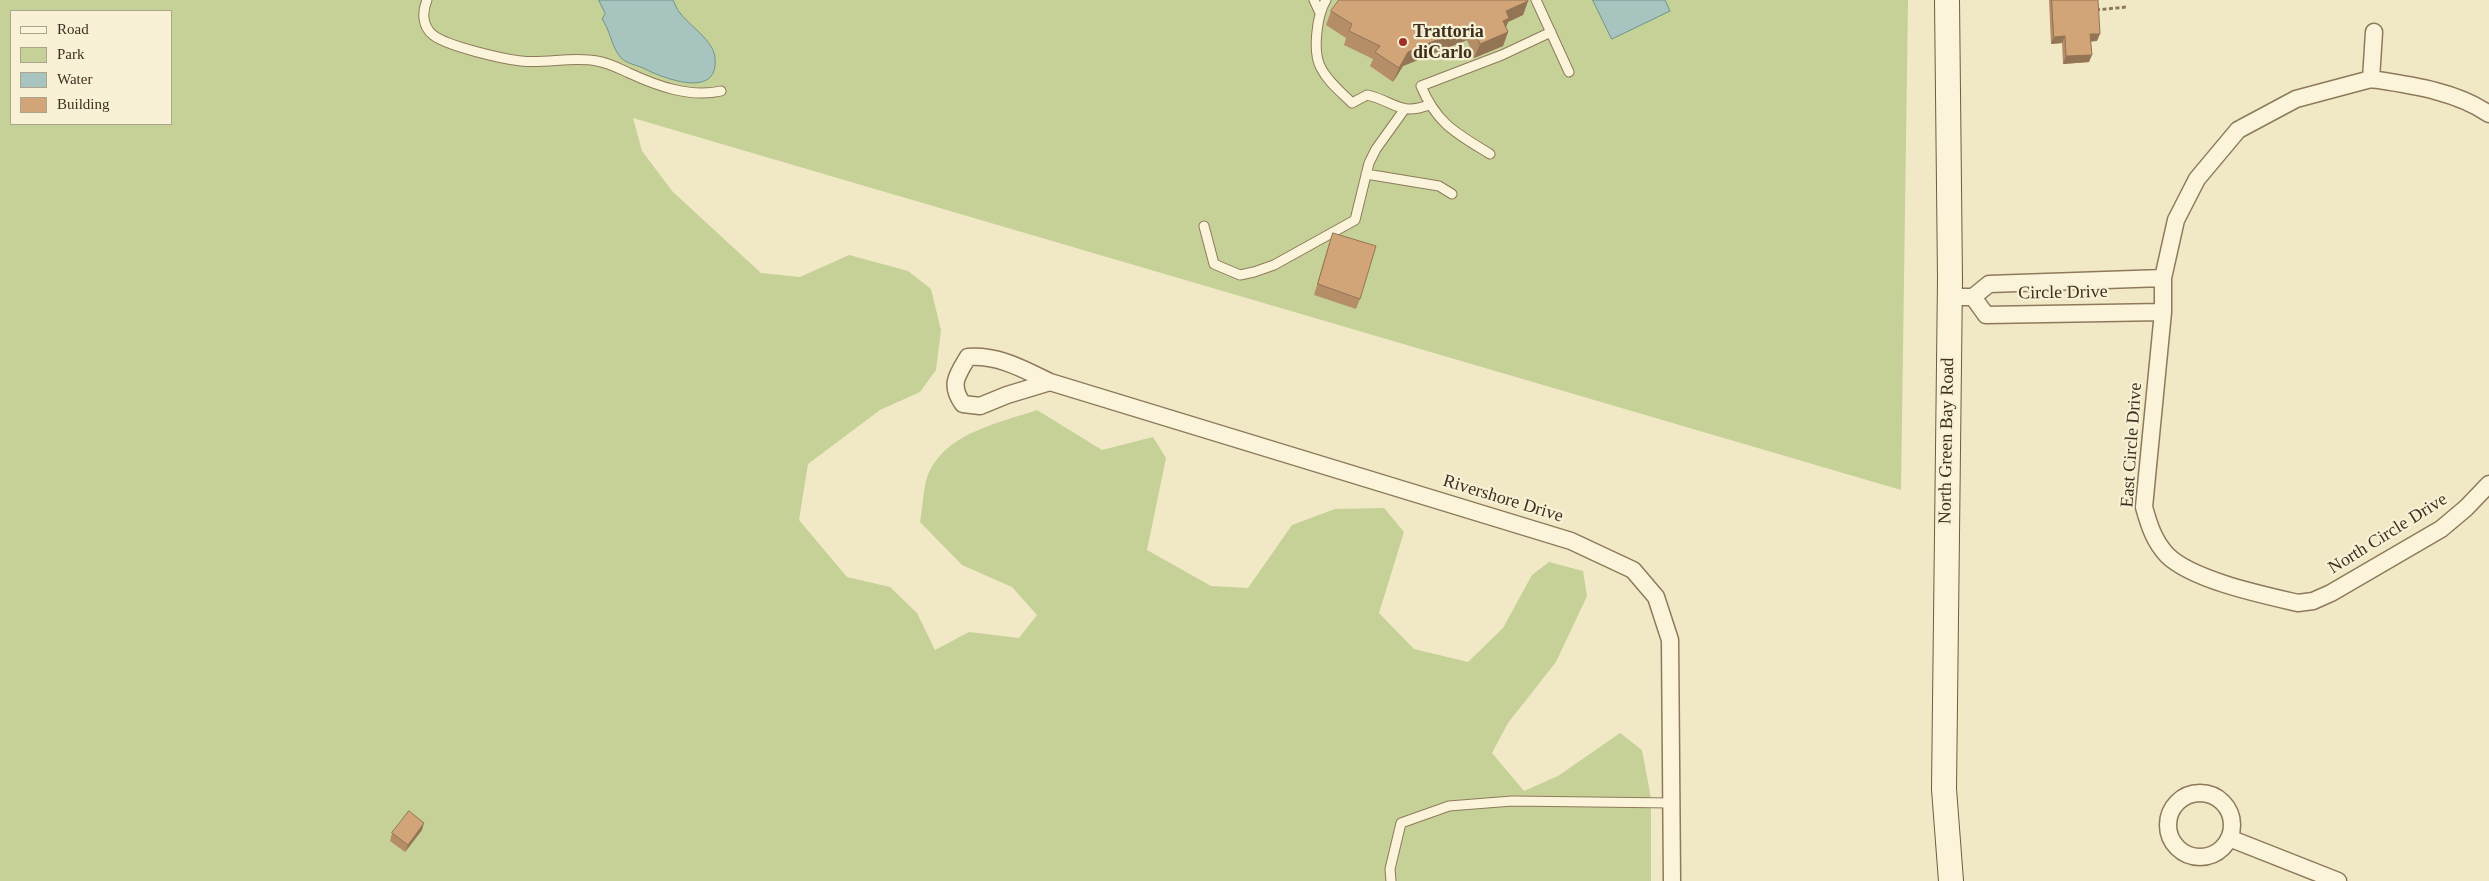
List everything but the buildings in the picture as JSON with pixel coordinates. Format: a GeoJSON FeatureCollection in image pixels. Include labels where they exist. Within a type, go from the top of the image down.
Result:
{"type":"FeatureCollection","features":[{"type":"Feature","properties":{"kind":"street","name":"North Green Bay Road"},"geometry":{"type":"LineString","coordinates":[[1948,0],[1949,297],[1944,789],[1951,881]]}},
{"type":"Feature","properties":{"kind":"street"},"geometry":{"type":"LineString","coordinates":[[2374,32],[2371,79],[2416,86],[2476,104],[2489,114]]}},
{"type":"Feature","properties":{"kind":"street","name":"East Circle Drive"},"geometry":{"type":"LineString","coordinates":[[2298,603],[2191,573],[2167,555],[2152,534],[2144,507],[2163,312],[2164,278],[2176,220],[2197,179],[2238,130],[2296,99],[2371,79]]}},
{"type":"Feature","properties":{"kind":"street","name":"Circle Drive"},"geometry":{"type":"LineString","coordinates":[[2163,312],[1986,314],[1972,297],[1989,284],[2164,278]]}},
{"type":"Feature","properties":{"kind":"street"},"geometry":{"type":"LineString","coordinates":[[1949,297],[1972,297]]}},
{"type":"Feature","properties":{"kind":"street","name":"Rivershore Drive"},"geometry":{"type":"LineString","coordinates":[[1050,382],[980,406],[963,404],[956,394],[956,376],[968,357],[985,356],[1010,362],[1050,382],[1571,541],[1633,570],[1656,597],[1670,640],[1672,881]]}},
{"type":"Feature","properties":{"kind":"street","name":"North Circle Drive"},"geometry":{"type":"LineString","coordinates":[[2298,603],[2313,601],[2331,593],[2441,529],[2466,508],[2489,484]]}},
{"type":"Feature","properties":{"kind":"street"},"geometry":{"type":"LineString","coordinates":[[2229,838],[2338,881]]}},
{"type":"Feature","properties":{"kind":"lane"},"geometry":{"type":"LineString","coordinates":[[427,0],[423,8],[424,20],[429,30],[440,38],[469,48],[521,61],[595,60],[612,64],[653,82],[688,93],[704,95],[721,91]]}},
{"type":"Feature","properties":{"kind":"lane"},"geometry":{"type":"LineString","coordinates":[[1314,0],[1320,11]]}},
{"type":"Feature","properties":{"kind":"lane"},"geometry":{"type":"LineString","coordinates":[[1326,0],[1320,11],[1317,39],[1319,66],[1327,78],[1352,103],[1367,95],[1378,97],[1404,110],[1429,105]]}},
{"type":"Feature","properties":{"kind":"lane"},"geometry":{"type":"LineString","coordinates":[[1536,0],[1569,72]]}},
{"type":"Feature","properties":{"kind":"lane"},"geometry":{"type":"LineString","coordinates":[[1490,154],[1458,134],[1438,118],[1429,105],[1421,86],[1502,55],[1550,32]]}},
{"type":"Feature","properties":{"kind":"lane"},"geometry":{"type":"LineString","coordinates":[[1204,226],[1214,264],[1240,275],[1274,265],[1355,220],[1366,174],[1376,149],[1404,110]]}},
{"type":"Feature","properties":{"kind":"lane"},"geometry":{"type":"LineString","coordinates":[[1366,174],[1439,186],[1452,194]]}},
{"type":"Feature","properties":{"kind":"lane"},"geometry":{"type":"LineString","coordinates":[[1391,881],[1390,869],[1401,824],[1449,806],[1512,801],[1672,803]]}},
{"type":"Feature","properties":{"kind":"path"},"geometry":{"type":"LineString","coordinates":[[2095,10],[2127,7]]}},
{"type":"Feature","properties":{"kind":"green space"},"geometry":{"type":"Polygon","coordinates":[[[0,0],[1908,0],[1901,490],[633,118],[642,151],[673,192],[761,273],[800,277],[849,255],[908,271],[931,289],[941,330],[936,370],[920,392],[880,410],[808,464],[799,520],[847,577],[890,587],[917,613],[935,650],[969,632],[1019,638],[1037,615],[1012,587],[962,565],[920,522],[924,490],[929,472],[938,458],[949,447],[976,431],[1037,410],[1102,450],[1153,437],[1166,458],[1147,550],[1211,586],[1248,588],[1292,525],[1335,509],[1384,508],[1404,532],[1379,613],[1414,649],[1468,662],[1503,628],[1532,575],[1549,562],[1583,571],[1587,596],[1556,662],[1508,723],[1492,753],[1524,791],[1558,776],[1620,733],[1642,750],[1651,798],[1651,881],[0,881],[0,0]]]}},
{"type":"Feature","properties":{"kind":"water"},"geometry":{"type":"Polygon","coordinates":[[[599,0],[673,0],[679,12],[711,46],[715,58],[714,71],[709,78],[700,82],[690,83],[666,78],[624,60],[616,50],[602,19],[605,14],[599,0]]]}},
{"type":"Feature","properties":{"kind":"water"},"geometry":{"type":"Polygon","coordinates":[[[1593,0],[1665,0],[1670,11],[1612,39],[1593,0]]]}},
{"type":"Feature","properties":{"kind":"place","name":"Trattoria diCarlo"},"geometry":{"type":"Point","coordinates":[1403,42]}}]}
